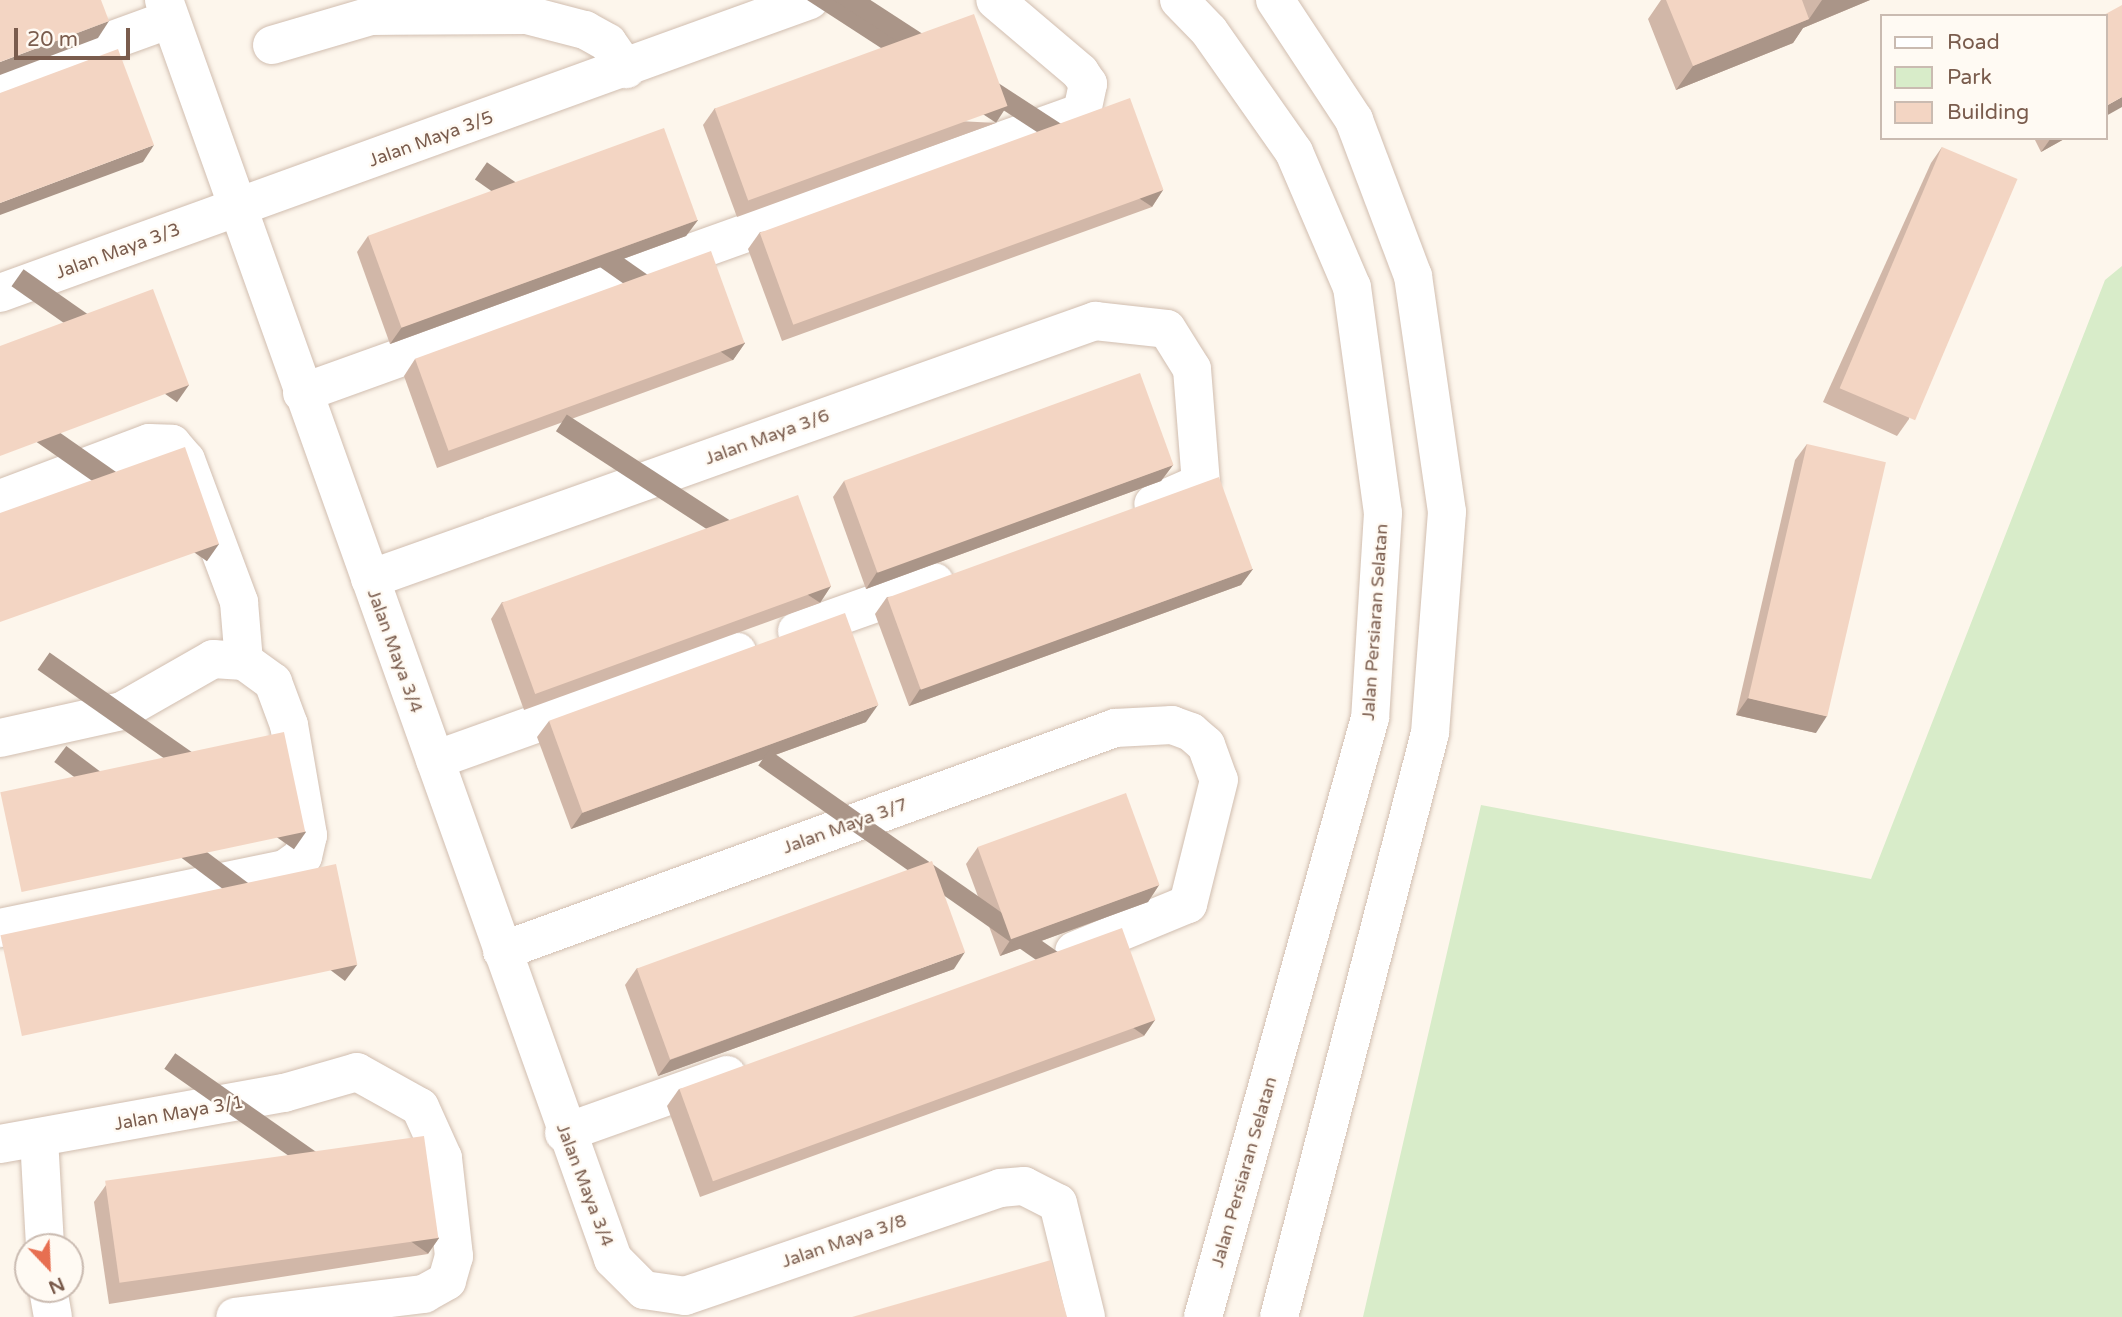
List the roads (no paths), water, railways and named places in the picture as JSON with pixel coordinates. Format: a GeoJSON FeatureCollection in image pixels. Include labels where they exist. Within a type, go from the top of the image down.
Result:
{"type":"FeatureCollection","features":[{"type":"Feature","properties":{"kind":"street"},"geometry":{"type":"LineString","coordinates":[[302,393],[1082,112],[1088,84],[1080,72],[995,0]]}},
{"type":"Feature","properties":{"kind":"street","name":"Jalan Persiaran Selatan"},"geometry":{"type":"LineString","coordinates":[[1179,0],[1209,32],[1293,152],[1352,286],[1383,513],[1370,718],[1203,1317]]}},
{"type":"Feature","properties":{"kind":"street"},"geometry":{"type":"LineString","coordinates":[[1275,0],[1353,120],[1413,276],[1447,512],[1430,733],[1279,1317]]}},
{"type":"Feature","properties":{"kind":"street","name":"Jalan Maya 3/5"},"geometry":{"type":"LineString","coordinates":[[235,209],[626,69],[803,2]]}},
{"type":"Feature","properties":{"kind":"street"},"geometry":{"type":"LineString","coordinates":[[272,45],[371,16],[528,8],[585,30],[608,43],[626,69]]}},
{"type":"Feature","properties":{"kind":"street"},"geometry":{"type":"LineString","coordinates":[[0,81],[167,10]]}},
{"type":"Feature","properties":{"kind":"street","name":"Jalan Maya 3/4"},"geometry":{"type":"LineString","coordinates":[[167,10],[235,209],[435,760],[564,1133],[613,1259],[647,1303]]}},
{"type":"Feature","properties":{"kind":"street","name":"Jalan Maya 3/3"},"geometry":{"type":"LineString","coordinates":[[0,293],[235,209]]}},
{"type":"Feature","properties":{"kind":"street","name":"Jalan Maya 3/6"},"geometry":{"type":"LineString","coordinates":[[370,579],[1095,321],[1167,329],[1192,369],[1201,483],[1122,515]]}},
{"type":"Feature","properties":{"kind":"street"},"geometry":{"type":"LineString","coordinates":[[0,499],[149,443],[172,444],[186,460],[239,602],[229,660]]}},
{"type":"Feature","properties":{"kind":"street"},"geometry":{"type":"LineString","coordinates":[[435,760],[967,571]]}},
{"type":"Feature","properties":{"kind":"street"},"geometry":{"type":"LineString","coordinates":[[0,738],[122,711],[229,660]]}},
{"type":"Feature","properties":{"kind":"street"},"geometry":{"type":"LineString","coordinates":[[0,928],[285,869],[303,856],[308,835],[289,724],[273,682],[229,660]]}},
{"type":"Feature","properties":{"kind":"street","name":"Jalan Maya 3/7"},"geometry":{"type":"LineString","coordinates":[[502,951],[1115,728],[1172,725],[1191,732],[1206,745],[1219,780],[1188,904],[1173,916],[1044,962]]}},
{"type":"Feature","properties":{"kind":"street"},"geometry":{"type":"LineString","coordinates":[[564,1133],[758,1063]]}},
{"type":"Feature","properties":{"kind":"street","name":"Jalan Maya 3/1"},"geometry":{"type":"LineString","coordinates":[[0,1144],[284,1093],[357,1072],[390,1085],[419,1107],[435,1130],[453,1269],[437,1290],[424,1294],[235,1317]]}},
{"type":"Feature","properties":{"kind":"street"},"geometry":{"type":"LineString","coordinates":[[39,1139],[45,1233]]}},
{"type":"Feature","properties":{"kind":"street","name":"Jalan Maya 3/8"},"geometry":{"type":"LineString","coordinates":[[647,1303],[685,1296],[1000,1188],[1045,1191],[1064,1220],[1086,1317]]}}]}
